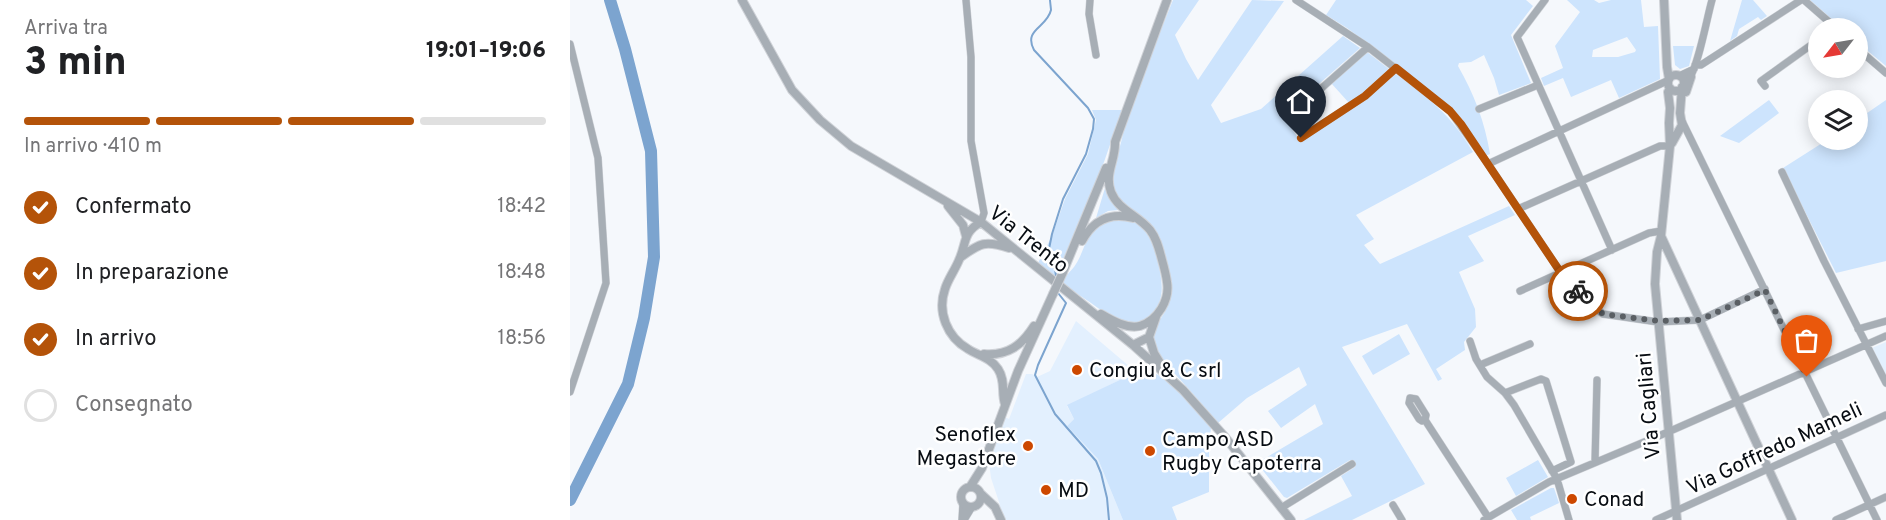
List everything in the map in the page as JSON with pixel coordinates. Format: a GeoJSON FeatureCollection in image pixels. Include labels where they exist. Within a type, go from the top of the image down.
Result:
{"type":"FeatureCollection","features":[{"type":"Feature","properties":{"kind":"street","name":"Via Trento"},"geometry":{"type":"LineString","coordinates":[[742,0],[792,90],[820,120],[851,146],[942,199],[981,234],[1015,249],[1133,345],[1174,382],[1225,437],[1291,520]]}},
{"type":"Feature","properties":{"kind":"street"},"geometry":{"type":"LineString","coordinates":[[960,258],[981,234],[984,213],[970,141],[971,57],[966,0]]}},
{"type":"Feature","properties":{"kind":"street"},"geometry":{"type":"LineString","coordinates":[[1090,0],[1089,14],[1096,55]]}},
{"type":"Feature","properties":{"kind":"street"},"geometry":{"type":"LineString","coordinates":[[963,520],[981,500],[979,482],[982,468],[1005,405],[1069,261],[1167,0]]}},
{"type":"Feature","properties":{"kind":"street"},"geometry":{"type":"LineString","coordinates":[[1296,0],[1368,47],[1450,111],[1561,273],[1603,314],[1658,321],[1700,320],[1765,290]]}},
{"type":"Feature","properties":{"kind":"street"},"geometry":{"type":"LineString","coordinates":[[1545,0],[1517,37],[1612,250]]}},
{"type":"Feature","properties":{"kind":"street"},"geometry":{"type":"LineString","coordinates":[[1664,0],[1667,60],[1676,91],[1683,86],[1693,70]]}},
{"type":"Feature","properties":{"kind":"street"},"geometry":{"type":"LineString","coordinates":[[1681,104],[1712,0]]}},
{"type":"Feature","properties":{"kind":"street"},"geometry":{"type":"LineString","coordinates":[[1672,81],[1803,0],[1824,18]]}},
{"type":"Feature","properties":{"kind":"street"},"geometry":{"type":"LineString","coordinates":[[570,44],[598,158],[606,283],[570,392]]}},
{"type":"Feature","properties":{"kind":"street"},"geometry":{"type":"LineString","coordinates":[[1316,93],[1368,47]]}},
{"type":"Feature","properties":{"kind":"street"},"geometry":{"type":"LineString","coordinates":[[1765,86],[1761,81],[1808,47]]}},
{"type":"Feature","properties":{"kind":"street"},"geometry":{"type":"LineString","coordinates":[[1868,57],[1886,73]]}},
{"type":"Feature","properties":{"kind":"street"},"geometry":{"type":"LineString","coordinates":[[1301,138],[1365,96],[1396,68]]}},
{"type":"Feature","properties":{"kind":"street"},"geometry":{"type":"LineString","coordinates":[[1488,164],[1657,85],[1683,80],[1683,86]]}},
{"type":"Feature","properties":{"kind":"street","name":"Via Cagliari"},"geometry":{"type":"LineString","coordinates":[[1672,81],[1668,92],[1674,129],[1657,252],[1655,284],[1676,516]]}},
{"type":"Feature","properties":{"kind":"street"},"geometry":{"type":"LineString","coordinates":[[1479,109],[1538,85]]}},
{"type":"Feature","properties":{"kind":"street","name":"Via Cagliari"},"geometry":{"type":"LineString","coordinates":[[1674,129],[1682,125],[1683,86]]}},
{"type":"Feature","properties":{"kind":"street"},"geometry":{"type":"LineString","coordinates":[[1681,119],[1877,520]]}},
{"type":"Feature","properties":{"kind":"street"},"geometry":{"type":"LineString","coordinates":[[1116,139],[1116,150],[1108,174],[1109,184],[1117,202],[1150,230],[1155,239],[1167,281],[1167,297],[1157,314],[1149,337],[1157,361],[1172,375],[1174,382]]}},
{"type":"Feature","properties":{"kind":"street"},"geometry":{"type":"LineString","coordinates":[[1518,209],[1660,146],[1670,146]]}},
{"type":"Feature","properties":{"kind":"street"},"geometry":{"type":"LineString","coordinates":[[1782,172],[1886,383]]}},
{"type":"Feature","properties":{"kind":"street"},"geometry":{"type":"LineString","coordinates":[[942,199],[958,217],[966,236]]}},
{"type":"Feature","properties":{"kind":"street"},"geometry":{"type":"LineString","coordinates":[[1069,261],[1076,254],[1087,231],[1096,223],[1113,215],[1136,218]]}},
{"type":"Feature","properties":{"kind":"street"},"geometry":{"type":"LineString","coordinates":[[1005,405],[1003,377],[998,367],[991,360],[958,342],[950,333],[944,322],[942,300],[960,258],[966,236],[972,228],[1000,245],[1015,249]]}},
{"type":"Feature","properties":{"kind":"street"},"geometry":{"type":"LineString","coordinates":[[1520,291],[1649,233],[1661,233],[1792,520]]}},
{"type":"Feature","properties":{"kind":"street"},"geometry":{"type":"LineString","coordinates":[[1087,309],[1124,325],[1141,326]]}},
{"type":"Feature","properties":{"kind":"street"},"geometry":{"type":"LineString","coordinates":[[1133,345],[1135,333],[1157,314]]}},
{"type":"Feature","properties":{"kind":"street"},"geometry":{"type":"LineString","coordinates":[[978,354],[993,355],[1011,350],[1026,339],[1036,323],[1041,320]]}},
{"type":"Feature","properties":{"kind":"street"},"geometry":{"type":"LineString","coordinates":[[1858,329],[1886,321]]}},
{"type":"Feature","properties":{"kind":"street"},"geometry":{"type":"LineString","coordinates":[[1425,420],[1486,518],[1557,479],[1886,336]]}},
{"type":"Feature","properties":{"kind":"street"},"geometry":{"type":"LineString","coordinates":[[1133,345],[1149,337]]}},
{"type":"Feature","properties":{"kind":"street"},"geometry":{"type":"LineString","coordinates":[[1470,341],[1476,359],[1487,377],[1505,393],[1514,405],[1557,479],[1569,520]]}},
{"type":"Feature","properties":{"kind":"street"},"geometry":{"type":"LineString","coordinates":[[1480,365],[1530,344]]}},
{"type":"Feature","properties":{"kind":"street"},"geometry":{"type":"LineString","coordinates":[[1505,393],[1541,379],[1546,381],[1571,462],[1552,471]]}},
{"type":"Feature","properties":{"kind":"street"},"geometry":{"type":"LineString","coordinates":[[1595,462],[1597,380]]}},
{"type":"Feature","properties":{"kind":"street","name":"Via Goffredo Mameli"},"geometry":{"type":"LineString","coordinates":[[1656,520],[1676,516],[1769,469],[1886,415]]}},
{"type":"Feature","properties":{"kind":"street"},"geometry":{"type":"LineString","coordinates":[[1281,508],[1352,464]]}},
{"type":"Feature","properties":{"kind":"street"},"geometry":{"type":"LineString","coordinates":[[963,520],[961,494],[970,487],[982,468]]}},
{"type":"Feature","properties":{"kind":"street"},"geometry":{"type":"LineString","coordinates":[[970,487],[974,487],[994,506],[1001,519]]}},
{"type":"Feature","properties":{"kind":"street"},"geometry":{"type":"LineString","coordinates":[[1836,520],[1886,497]]}},
{"type":"Feature","properties":{"kind":"street"},"geometry":{"type":"LineString","coordinates":[[963,503],[992,510],[1001,519]]}},
{"type":"Feature","properties":{"kind":"street"},"geometry":{"type":"LineString","coordinates":[[1393,505],[1402,520]]}},
{"type":"Feature","properties":{"kind":"shaded area"},"geometry":{"type":"Polygon","coordinates":[[[1173,0],[1199,0],[1175,35],[1198,80],[1252,0],[1284,1],[1211,105],[1221,123],[1261,109],[1343,36],[1360,48],[1312,90],[1316,96],[1290,112],[1286,120],[1300,141],[1361,102],[1394,73],[1429,99],[1448,117],[1473,152],[1356,215],[1374,239],[1364,245],[1380,264],[1509,206],[1515,215],[1468,236],[1484,261],[1459,272],[1475,309],[1476,327],[1464,342],[1465,350],[1436,369],[1442,379],[1438,381],[1407,324],[1342,347],[1425,484],[1352,520],[1304,520],[1352,496],[1341,476],[1355,467],[1350,460],[1287,498],[1257,463],[1323,424],[1315,404],[1281,428],[1268,411],[1307,385],[1299,367],[1247,398],[1218,423],[1161,360],[1155,348],[1154,331],[1168,303],[1163,248],[1159,236],[1152,227],[1127,207],[1114,192],[1112,176],[1123,133],[1173,0]]]}},
{"type":"Feature","properties":{"kind":"shaded area"},"geometry":{"type":"Polygon","coordinates":[[[1336,0],[1526,0],[1533,6],[1511,35],[1531,83],[1499,95],[1484,55],[1471,62],[1459,63],[1458,66],[1478,108],[1490,154],[1485,156],[1462,119],[1447,104],[1347,28],[1326,15],[1336,0]]]}},
{"type":"Feature","properties":{"kind":"shaded area"},"geometry":{"type":"Polygon","coordinates":[[[1567,0],[1594,0],[1599,3],[1611,0],[1641,0],[1644,27],[1658,26],[1660,79],[1619,98],[1611,80],[1571,97],[1563,78],[1544,86],[1541,78],[1563,68],[1555,46],[1580,12],[1567,0]],[[1627,37],[1593,50],[1592,57],[1618,57],[1636,50],[1627,37]]]}},
{"type":"Feature","properties":{"kind":"shaded area"},"geometry":{"type":"Polygon","coordinates":[[[1742,0],[1753,0],[1767,16],[1761,20],[1758,17],[1739,29],[1737,36],[1730,41],[1742,0]]]}},
{"type":"Feature","properties":{"kind":"shaded area"},"geometry":{"type":"Polygon","coordinates":[[[1810,0],[1886,0],[1886,66],[1868,51],[1868,18],[1831,18],[1810,0]]]}},
{"type":"Feature","properties":{"kind":"shaded area"},"geometry":{"type":"Polygon","coordinates":[[[1673,46],[1694,46],[1689,66],[1680,69],[1675,65],[1673,46]]]}},
{"type":"Feature","properties":{"kind":"shaded area"},"geometry":{"type":"Polygon","coordinates":[[[1367,52],[1389,69],[1350,104],[1331,83],[1367,52]]]}},
{"type":"Feature","properties":{"kind":"shaded area"},"geometry":{"type":"Polygon","coordinates":[[[1769,100],[1779,113],[1739,143],[1720,136],[1769,100]]]}},
{"type":"Feature","properties":{"kind":"shaded area"},"geometry":{"type":"Polygon","coordinates":[[[1886,100],[1886,261],[1836,273],[1783,168],[1811,150],[1868,150],[1868,112],[1886,100]]]}},
{"type":"Feature","properties":{"kind":"shaded area"},"geometry":{"type":"Polygon","coordinates":[[[1092,110],[1122,110],[1104,162],[1059,269],[1067,275],[1076,264],[1091,233],[1100,223],[1117,218],[1135,222],[1148,235],[1152,243],[1158,262],[1162,289],[1159,302],[1152,314],[1136,324],[1120,321],[1108,314],[1038,263],[1052,236],[1065,199],[1088,154],[1096,120],[1092,110]]]}},
{"type":"Feature","properties":{"kind":"shaded area"},"geometry":{"type":"Polygon","coordinates":[[[1105,188],[1118,210],[1108,211],[1096,218],[1105,188]]]}},
{"type":"Feature","properties":{"kind":"shaded area"},"geometry":{"type":"Polygon","coordinates":[[[1076,321],[1136,372],[1067,406],[1074,419],[1067,426],[1098,459],[1123,520],[1005,520],[998,510],[1000,505],[991,478],[989,462],[1005,417],[1009,419],[1026,374],[1037,377],[1050,371],[1076,321]]]}},
{"type":"Feature","properties":{"kind":"shaded area"},"geometry":{"type":"Polygon","coordinates":[[[1399,334],[1410,354],[1373,375],[1362,356],[1399,334]]]}},
{"type":"Feature","properties":{"kind":"shaded area"},"geometry":{"type":"Polygon","coordinates":[[[1886,342],[1886,375],[1872,348],[1886,342]]]}},
{"type":"Feature","properties":{"kind":"shaded area","name":"Campo ASD Rugby Capoterra"},"geometry":{"type":"Polygon","coordinates":[[[1145,368],[1172,386],[1211,428],[1209,492],[1172,507],[1177,520],[1123,520],[1098,459],[1067,426],[1074,419],[1067,405],[1145,368]]]}},
{"type":"Feature","properties":{"kind":"shaded area"},"geometry":{"type":"Polygon","coordinates":[[[1538,460],[1548,477],[1516,496],[1506,478],[1538,460]]]}},
{"type":"Feature","properties":{"kind":"shaded area"},"geometry":{"type":"Polygon","coordinates":[[[1554,488],[1559,503],[1530,517],[1531,520],[1517,520],[1511,510],[1554,488]]]}},
{"type":"Feature","properties":{"kind":"waterway"},"geometry":{"type":"LineString","coordinates":[[570,500],[628,384],[644,318],[654,257],[651,151],[610,0]]}},
{"type":"Feature","properties":{"kind":"waterway"},"geometry":{"type":"LineString","coordinates":[[1050,0],[1049,16],[1033,33],[1031,43],[1034,50],[1088,108],[1094,119],[1086,154],[1063,199],[1052,234],[1047,259],[1055,269],[1056,276]]}},
{"type":"Feature","properties":{"kind":"waterway"},"geometry":{"type":"LineString","coordinates":[[1058,293],[1066,303],[1035,375],[1055,414],[1096,461],[1107,498],[1109,520]]}},
{"type":"Feature","properties":{"kind":"way so far"},"geometry":{"type":"LineString","coordinates":[[1578,291],[1603,314],[1658,321],[1700,320],[1765,290],[1807,377]]}},
{"type":"Feature","properties":{"kind":"place","name":"Congiu & C srl"},"geometry":{"type":"Point","coordinates":[1077,370]}},
{"type":"Feature","properties":{"kind":"place","name":"Senoflex Megastore"},"geometry":{"type":"Point","coordinates":[1028,446]}},
{"type":"Feature","properties":{"kind":"place","name":"Campo ASD Rugby Capoterra"},"geometry":{"type":"Point","coordinates":[1150,451]}},
{"type":"Feature","properties":{"kind":"place","name":"MD"},"geometry":{"type":"Point","coordinates":[1046,490]}},
{"type":"Feature","properties":{"kind":"place","name":"Conad"},"geometry":{"type":"Point","coordinates":[1572,499]}},
{"type":"Feature","properties":{"kind":"route"},"geometry":{"type":"LineString","coordinates":[[1301,138],[1365,96],[1396,68],[1450,111],[1461,124],[1561,273],[1578,291]]}}]}
